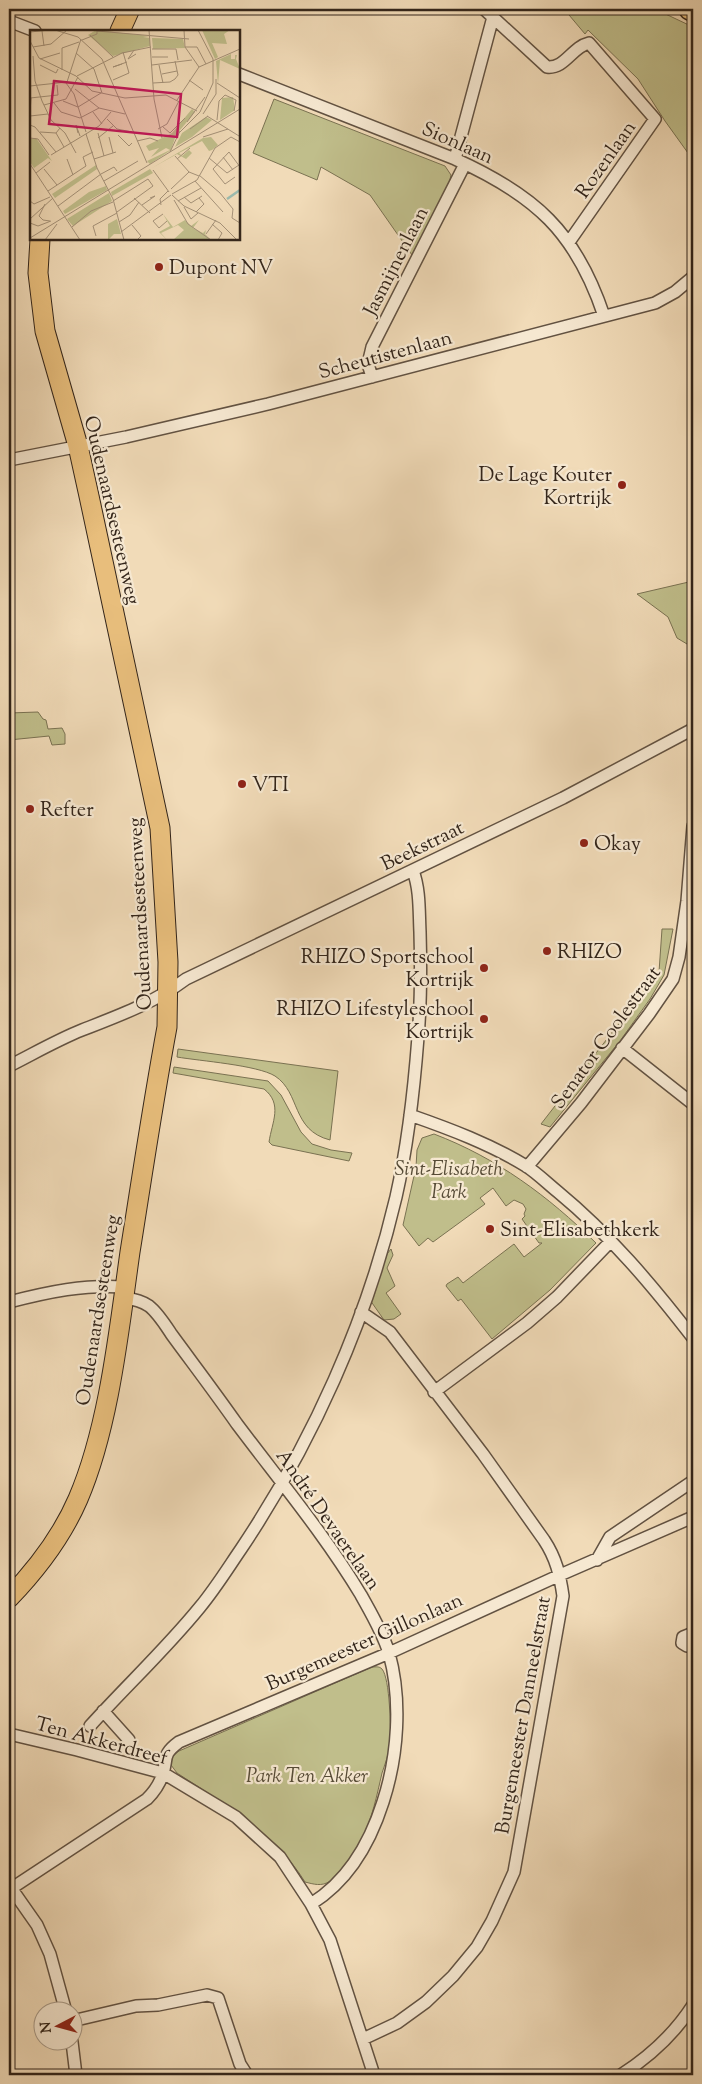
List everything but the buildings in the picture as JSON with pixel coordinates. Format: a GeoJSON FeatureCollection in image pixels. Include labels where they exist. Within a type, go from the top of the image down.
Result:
{"type":"FeatureCollection","features":[{"type":"Feature","properties":{"kind":"main road"},"geometry":{"type":"LineString","coordinates":[[124,30],[130,9]]}},
{"type":"Feature","properties":{"kind":"main road","name":"Oudenaardsesteenweg"},"geometry":{"type":"LineString","coordinates":[[9,1598],[36,1568],[68,1518],[84,1483],[101,1422],[125,1293],[167,1027],[168,993],[160,828],[78,446],[45,331],[38,273],[40,240]]}},
{"type":"Feature","properties":{"kind":"street","name":"Rozenlaan"},"geometry":{"type":"LineString","coordinates":[[484,9],[546,67],[558,66],[583,44],[589,43],[655,119],[569,242]]}},
{"type":"Feature","properties":{"kind":"street","name":"Jasmijnenlaan"},"geometry":{"type":"LineString","coordinates":[[372,378],[368,364],[372,347],[460,161],[493,17]]}},
{"type":"Feature","properties":{"kind":"street"},"geometry":{"type":"LineString","coordinates":[[9,21],[32,30]]}},
{"type":"Feature","properties":{"kind":"street","name":"Sionlaan"},"geometry":{"type":"LineString","coordinates":[[240,74],[460,161],[523,196],[569,242],[598,298],[604,316]]}},
{"type":"Feature","properties":{"kind":"street","name":"Scheutistenlaan"},"geometry":{"type":"LineString","coordinates":[[9,460],[126,437],[268,404],[658,302],[675,292],[693,277]]}},
{"type":"Feature","properties":{"kind":"street","name":"Beekstraat"},"geometry":{"type":"LineString","coordinates":[[9,1066],[62,1039],[109,1021],[168,993],[186,979],[563,798],[692,733]]}},
{"type":"Feature","properties":{"kind":"street","name":"Senator Coolestraat"},"geometry":{"type":"LineString","coordinates":[[527,1167],[550,1142],[650,1014],[674,979],[690,903],[693,826]]}},
{"type":"Feature","properties":{"kind":"street"},"geometry":{"type":"LineString","coordinates":[[90,1726],[136,1679],[201,1606],[255,1528],[291,1468],[338,1370],[361,1312],[396,1198],[410,1115],[420,1011],[421,966],[420,911],[413,870]]}},
{"type":"Feature","properties":{"kind":"street"},"geometry":{"type":"LineString","coordinates":[[622,1048],[693,1104]]}},
{"type":"Feature","properties":{"kind":"street"},"geometry":{"type":"LineString","coordinates":[[410,1115],[451,1129],[527,1167],[579,1210],[612,1241],[650,1282],[693,1338]]}},
{"type":"Feature","properties":{"kind":"street"},"geometry":{"type":"LineString","coordinates":[[434,1392],[558,1298],[612,1241]]}},
{"type":"Feature","properties":{"kind":"street","name":"André Devaerelaan"},"geometry":{"type":"LineString","coordinates":[[9,1302],[51,1292],[92,1286],[125,1293],[150,1306],[344,1567],[373,1616],[389,1653],[396,1709],[396,1743],[393,1771],[378,1820],[360,1855],[334,1887],[311,1904]]}},
{"type":"Feature","properties":{"kind":"street","name":"Burgemeester Danneelstraat"},"geometry":{"type":"LineString","coordinates":[[361,1312],[390,1332],[544,1540],[553,1554],[560,1575],[563,1596],[514,1872],[492,1921],[477,1947],[453,1976],[426,2002],[397,2023],[363,2039]]}},
{"type":"Feature","properties":{"kind":"street"},"geometry":{"type":"LineString","coordinates":[[598,1560],[610,1537],[693,1481]]}},
{"type":"Feature","properties":{"kind":"street","name":"Burgemeester Gillonlaan"},"geometry":{"type":"LineString","coordinates":[[11,1887],[147,1799],[157,1788],[170,1748],[179,1742],[389,1653],[693,1517]]}},
{"type":"Feature","properties":{"kind":"street"},"geometry":{"type":"LineString","coordinates":[[693,1633],[683,1637],[682,1643],[687,1646],[693,1645]]}},
{"type":"Feature","properties":{"kind":"street"},"geometry":{"type":"LineString","coordinates":[[104,1711],[129,1740]]}},
{"type":"Feature","properties":{"kind":"street","name":"Ten Akkerdreef"},"geometry":{"type":"LineString","coordinates":[[9,1734],[163,1773],[236,1817],[280,1857],[311,1904],[330,1940],[374,2075]]}},
{"type":"Feature","properties":{"kind":"street"},"geometry":{"type":"LineString","coordinates":[[11,1887],[37,1925],[50,1954],[63,2002]]}},
{"type":"Feature","properties":{"kind":"street"},"geometry":{"type":"LineString","coordinates":[[82,2019],[136,2006],[158,2005],[213,1995],[218,1998],[240,2064],[247,2075]]}},
{"type":"Feature","properties":{"kind":"street"},"geometry":{"type":"LineString","coordinates":[[621,2075],[636,2065],[665,2039],[683,2020],[693,2005]]}},
{"type":"Feature","properties":{"kind":"street"},"geometry":{"type":"LineString","coordinates":[[73,2052],[76,2075]]}},
{"type":"Feature","properties":{"kind":"green space"},"geometry":{"type":"Polygon","coordinates":[[[564,9],[655,9],[693,27],[693,160],[638,79],[588,30],[585,34],[564,9]]]}},
{"type":"Feature","properties":{"kind":"green space"},"geometry":{"type":"Polygon","coordinates":[[[274,99],[445,166],[451,175],[449,184],[412,255],[370,195],[321,167],[317,180],[253,153],[274,99]]]}},
{"type":"Feature","properties":{"kind":"green space"},"geometry":{"type":"Polygon","coordinates":[[[693,581],[693,639],[687,644],[677,638],[668,617],[637,594],[693,581]]]}},
{"type":"Feature","properties":{"kind":"green space"},"geometry":{"type":"Polygon","coordinates":[[[38,712],[46,720],[48,729],[62,728],[65,734],[65,744],[52,745],[49,736],[9,740],[9,713],[38,712]]]}},
{"type":"Feature","properties":{"kind":"green space"},"geometry":{"type":"Polygon","coordinates":[[[662,929],[673,929],[664,975],[650,999],[620,1041],[550,1127],[541,1124],[659,972],[662,929]]]}},
{"type":"Feature","properties":{"kind":"green space"},"geometry":{"type":"Polygon","coordinates":[[[178,1049],[338,1071],[330,1140],[318,1135],[302,1120],[289,1092],[275,1076],[267,1072],[242,1066],[177,1057],[178,1049]]]}},
{"type":"Feature","properties":{"kind":"green space"},"geometry":{"type":"Polygon","coordinates":[[[174,1067],[268,1081],[281,1095],[301,1132],[312,1144],[331,1150],[352,1153],[349,1161],[272,1145],[269,1142],[275,1107],[270,1095],[264,1089],[173,1073],[174,1067]]]}},
{"type":"Feature","properties":{"kind":"green space","name":"Sint-Elisabeth Park"},"geometry":{"type":"Polygon","coordinates":[[[434,1134],[479,1155],[521,1180],[540,1194],[596,1243],[550,1290],[492,1339],[461,1299],[458,1301],[446,1286],[447,1284],[458,1277],[463,1283],[514,1244],[524,1257],[542,1243],[539,1243],[522,1219],[525,1216],[526,1209],[523,1204],[514,1200],[506,1206],[493,1188],[480,1198],[485,1204],[433,1242],[428,1238],[419,1246],[403,1225],[416,1167],[417,1150],[422,1138],[434,1134]]]}},
{"type":"Feature","properties":{"kind":"green space"},"geometry":{"type":"Polygon","coordinates":[[[391,1249],[393,1255],[387,1268],[395,1286],[386,1293],[401,1314],[394,1319],[384,1320],[370,1300],[387,1254],[391,1249]]]}},
{"type":"Feature","properties":{"kind":"green space","name":"Park Ten Akker"},"geometry":{"type":"Polygon","coordinates":[[[372,1667],[381,1668],[385,1674],[389,1705],[390,1744],[371,1815],[366,1831],[349,1862],[340,1873],[324,1884],[318,1885],[305,1882],[293,1864],[279,1849],[247,1820],[177,1773],[171,1765],[172,1757],[179,1751],[372,1667]]]}},
{"type":"Feature","properties":{"kind":"place","name":"Dupont NV"},"geometry":{"type":"Point","coordinates":[159,267]}},
{"type":"Feature","properties":{"kind":"place","name":"De Lage Kouter Kortrijk"},"geometry":{"type":"Point","coordinates":[622,485]}},
{"type":"Feature","properties":{"kind":"place","name":"VTI"},"geometry":{"type":"Point","coordinates":[242,784]}},
{"type":"Feature","properties":{"kind":"place","name":"Refter"},"geometry":{"type":"Point","coordinates":[30,809]}},
{"type":"Feature","properties":{"kind":"place","name":"Okay"},"geometry":{"type":"Point","coordinates":[584,843]}},
{"type":"Feature","properties":{"kind":"place","name":"RHIZO"},"geometry":{"type":"Point","coordinates":[547,951]}},
{"type":"Feature","properties":{"kind":"place","name":"RHIZO Sportschool Kortrijk"},"geometry":{"type":"Point","coordinates":[484,968]}},
{"type":"Feature","properties":{"kind":"place","name":"RHIZO Lifestyleschool Kortrijk"},"geometry":{"type":"Point","coordinates":[484,1019]}},
{"type":"Feature","properties":{"kind":"place","name":"Sint-Elisabethkerk"},"geometry":{"type":"Point","coordinates":[490,1229]}}]}
